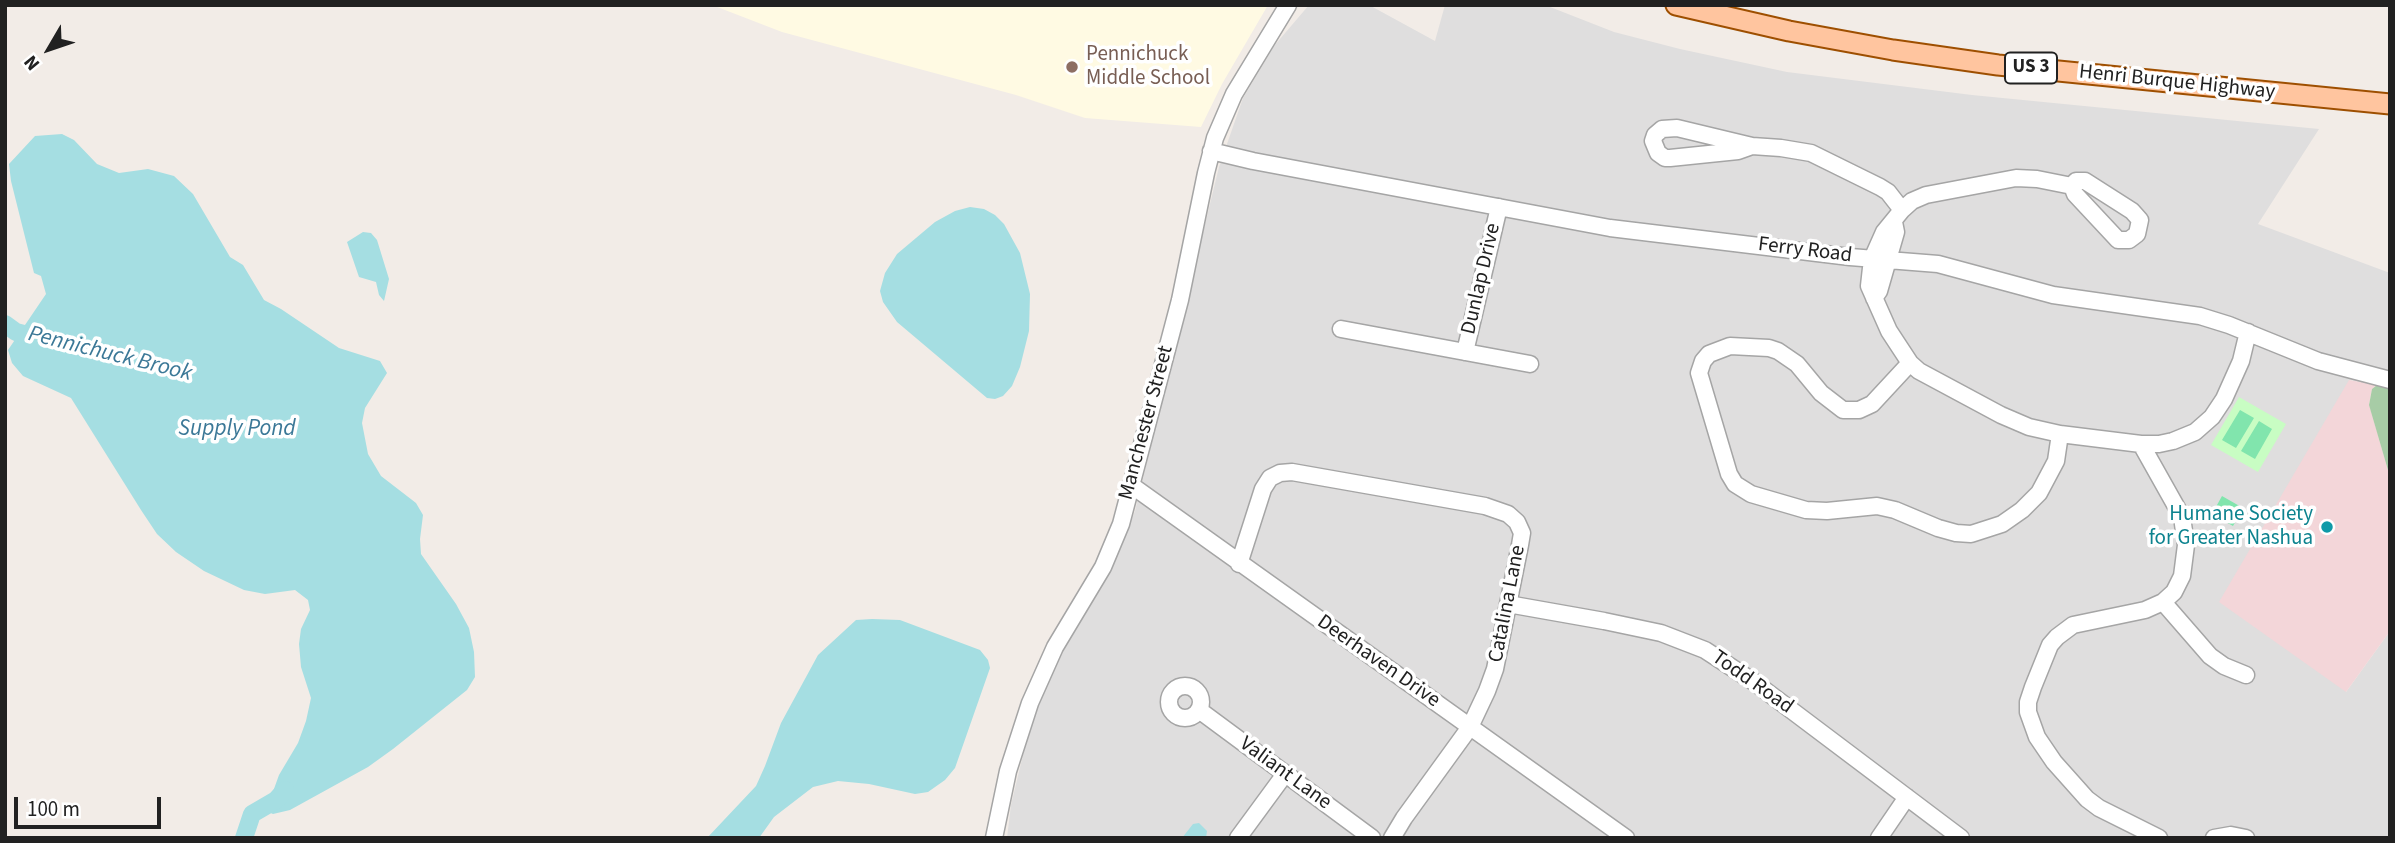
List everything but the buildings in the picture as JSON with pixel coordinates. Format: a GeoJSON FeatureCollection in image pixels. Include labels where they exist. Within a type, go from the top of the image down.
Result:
{"type":"FeatureCollection","features":[{"type":"Feature","properties":{"kind":"main road","name":"Henri Burque Highway"},"geometry":{"type":"LineString","coordinates":[[1676,5],[1893,50],[1998,65],[2390,104]]}},
{"type":"Feature","properties":{"kind":"street","name":"Manchester Street"},"geometry":{"type":"LineString","coordinates":[[994,838],[1015,747],[1030,703],[1055,647],[1110,552],[1121,524],[1180,300],[1211,151],[1234,94],[1288,5]]}},
{"type":"Feature","properties":{"kind":"street"},"geometry":{"type":"LineString","coordinates":[[1752,146],[1738,151],[1670,158],[1661,156],[1654,148],[1653,141],[1657,133],[1666,128],[1726,138],[1752,146],[1811,153],[1888,192],[1898,216],[1896,232],[1880,259],[1879,291],[1874,298],[1889,331],[1910,363],[1919,371],[2029,427],[2060,435],[2141,444],[2173,441],[2204,425],[2224,400],[2254,335]]}},
{"type":"Feature","properties":{"kind":"street","name":"Ferry Road"},"geometry":{"type":"LineString","coordinates":[[1211,151],[1265,164],[1610,228],[1938,264],[2053,295],[2200,316],[2318,361],[2390,380]]}},
{"type":"Feature","properties":{"kind":"street"},"geometry":{"type":"LineString","coordinates":[[1898,216],[1912,201],[1926,195],[2016,178],[2072,186]]}},
{"type":"Feature","properties":{"kind":"street","name":"Dunlap Drive"},"geometry":{"type":"LineString","coordinates":[[1465,352],[1499,207]]}},
{"type":"Feature","properties":{"kind":"street","name":"Dunlap Drive"},"geometry":{"type":"LineString","coordinates":[[1341,329],[1530,363]]}},
{"type":"Feature","properties":{"kind":"street"},"geometry":{"type":"LineString","coordinates":[[1910,363],[1872,404],[1859,410],[1843,410],[1821,393],[1797,363],[1778,351],[1731,346],[1709,355],[1703,361],[1699,373],[1729,474],[1735,484],[1751,494],[1806,510],[1827,511],[1877,506],[1895,510],[1938,528],[1971,534],[2002,524],[2022,510],[2039,493],[2056,461],[2060,435]]}},
{"type":"Feature","properties":{"kind":"street"},"geometry":{"type":"LineString","coordinates":[[2141,444],[2179,511],[2185,533],[2186,557],[2182,576],[2174,592],[2163,602],[2146,610],[2073,625],[2056,636],[2028,702],[2031,725],[2037,737],[2078,790],[2099,808],[2158,838]]}},
{"type":"Feature","properties":{"kind":"street","name":"Catalina Lane"},"geometry":{"type":"LineString","coordinates":[[1239,564],[1263,489],[1270,478],[1280,472],[1485,506],[1508,514],[1517,522],[1522,533],[1495,669],[1470,727],[1392,838]]}},
{"type":"Feature","properties":{"kind":"street","name":"Deerhaven Drive"},"geometry":{"type":"LineString","coordinates":[[1131,485],[1626,838]]}},
{"type":"Feature","properties":{"kind":"street"},"geometry":{"type":"LineString","coordinates":[[2163,602],[2210,656],[2224,666],[2246,675]]}},
{"type":"Feature","properties":{"kind":"street","name":"Todd Road"},"geometry":{"type":"LineString","coordinates":[[1508,604],[1661,634],[1705,650],[1754,682],[1961,838]]}},
{"type":"Feature","properties":{"kind":"street","name":"Valiant Lane"},"geometry":{"type":"LineString","coordinates":[[1199,710],[1372,838]]}},
{"type":"Feature","properties":{"kind":"street"},"geometry":{"type":"LineString","coordinates":[[1238,838],[1285,774]]}},
{"type":"Feature","properties":{"kind":"street"},"geometry":{"type":"LineString","coordinates":[[1879,838],[1907,797]]}},
{"type":"Feature","properties":{"kind":"street"},"geometry":{"type":"LineString","coordinates":[[2214,838],[2238,835],[2246,838]]}},
{"type":"Feature","properties":{"kind":"shaded area","name":"Pennichuck Middle School"},"geometry":{"type":"Polygon","coordinates":[[[712,5],[1268,5],[1222,84],[1201,127],[1085,118],[1016,95],[782,32],[712,5]]]}},
{"type":"Feature","properties":{"kind":"shaded area"},"geometry":{"type":"Polygon","coordinates":[[[1309,5],[1369,5],[1435,41],[1445,5],[1545,5],[1614,32],[1787,72],[1972,95],[2319,129],[2258,224],[2390,273],[2390,388],[2349,380],[2346,692],[2390,631],[2390,838],[1007,838],[1011,805],[1034,709],[1071,636],[1111,571],[1135,511],[1219,167],[1243,98],[1274,46],[1309,5]]]}},
{"type":"Feature","properties":{"kind":"shaded area"},"geometry":{"type":"Polygon","coordinates":[[[2349,380],[2377,385],[2372,389],[2369,404],[2390,477],[2390,631],[2346,692],[2219,602],[2349,380]]]}},
{"type":"Feature","properties":{"kind":"green space"},"geometry":{"type":"Polygon","coordinates":[[[2377,385],[2390,388],[2390,477],[2369,405],[2372,389],[2377,385]]]}},
{"type":"Feature","properties":{"kind":"green space"},"geometry":{"type":"Polygon","coordinates":[[[2239,397],[2286,424],[2258,472],[2211,445],[2239,397]]]}},
{"type":"Feature","properties":{"kind":"green space"},"geometry":{"type":"Polygon","coordinates":[[[2240,410],[2254,418],[2236,448],[2222,440],[2240,410]]]}},
{"type":"Feature","properties":{"kind":"green space"},"geometry":{"type":"Polygon","coordinates":[[[2259,421],[2272,429],[2255,459],[2241,451],[2259,421]]]}},
{"type":"Feature","properties":{"kind":"green space"},"geometry":{"type":"Polygon","coordinates":[[[2222,496],[2243,508],[2233,526],[2212,514],[2222,496]]]}},
{"type":"Feature","properties":{"kind":"water","name":"Supply Pond"},"geometry":{"type":"Polygon","coordinates":[[[62,134],[74,140],[97,164],[119,173],[148,169],[174,176],[193,194],[230,257],[243,265],[264,300],[339,348],[380,361],[387,373],[365,408],[362,423],[368,454],[381,476],[416,503],[423,515],[421,554],[456,604],[469,628],[475,677],[467,690],[368,767],[290,810],[273,814],[266,811],[279,775],[298,743],[311,698],[301,667],[299,644],[301,629],[310,610],[308,600],[295,590],[265,594],[244,590],[204,571],[176,552],[157,534],[71,398],[23,376],[12,363],[8,350],[46,294],[41,276],[34,273],[9,164],[35,136],[62,134]]]}},
{"type":"Feature","properties":{"kind":"water"},"geometry":{"type":"Polygon","coordinates":[[[970,207],[984,209],[1004,224],[1020,253],[1030,294],[1029,331],[1020,367],[1012,386],[1003,396],[995,399],[987,398],[897,322],[883,302],[880,291],[885,273],[897,254],[935,222],[955,211],[970,207]]]}},
{"type":"Feature","properties":{"kind":"water"},"geometry":{"type":"Polygon","coordinates":[[[363,232],[371,233],[377,240],[389,279],[384,301],[379,295],[376,282],[359,277],[347,242],[363,232]]]}},
{"type":"Feature","properties":{"kind":"water"},"geometry":{"type":"Polygon","coordinates":[[[856,620],[900,620],[980,650],[988,660],[990,668],[955,768],[945,780],[928,792],[915,794],[869,784],[838,781],[813,787],[774,817],[759,838],[707,838],[756,786],[781,723],[818,655],[856,620]]]}},
{"type":"Feature","properties":{"kind":"water"},"geometry":{"type":"Polygon","coordinates":[[[1199,823],[1207,831],[1206,838],[1182,838],[1193,824],[1199,823]]]}},
{"type":"Feature","properties":{"kind":"waterway","name":"Pennichuck Brook"},"geometry":{"type":"LineString","coordinates":[[5,324],[16,332],[39,338]]}},
{"type":"Feature","properties":{"kind":"waterway","name":"Pennichuck Brook"},"geometry":{"type":"LineString","coordinates":[[244,838],[252,814],[276,800],[285,790]]}},
{"type":"Feature","properties":{"kind":"place","name":"Pennichuck Middle School"},"geometry":{"type":"Point","coordinates":[1072,67]}},
{"type":"Feature","properties":{"kind":"place","name":"Humane Society for Greater Nashua"},"geometry":{"type":"Point","coordinates":[2327,527]}}]}
